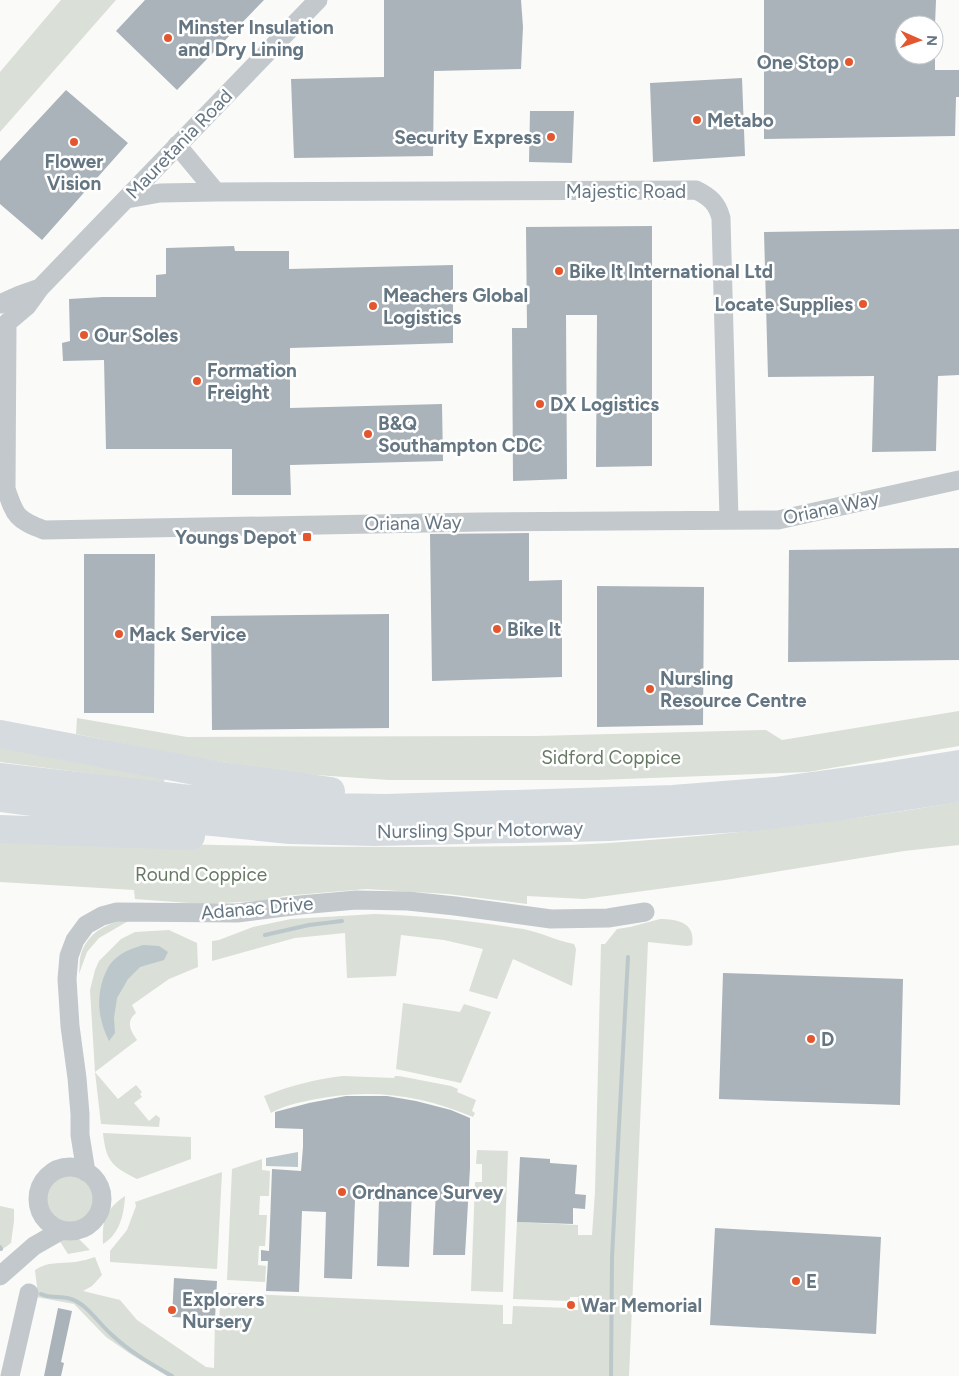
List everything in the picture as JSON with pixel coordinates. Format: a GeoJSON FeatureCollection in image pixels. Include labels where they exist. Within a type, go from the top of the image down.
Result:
{"type":"FeatureCollection","features":[{"type":"Feature","properties":{"kind":"highway"},"geometry":{"type":"LineString","coordinates":[[0,734],[221,776],[307,789],[471,805]]}},
{"type":"Feature","properties":{"kind":"highway","name":"Nursling Spur Motorway"},"geometry":{"type":"LineString","coordinates":[[0,777],[180,798],[270,806],[387,808],[673,800],[775,791],[959,764]]}},
{"type":"Feature","properties":{"kind":"highway","name":"Nursling Spur Motorway"},"geometry":{"type":"LineString","coordinates":[[0,798],[94,810],[290,830],[375,832],[609,828],[753,817],[959,788]]}},
{"type":"Feature","properties":{"kind":"highway"},"geometry":{"type":"LineString","coordinates":[[0,829],[204,837],[290,830]]}},
{"type":"Feature","properties":{"kind":"street","name":"Mauretania Road"},"geometry":{"type":"LineString","coordinates":[[3,318],[27,306],[40,288],[318,0]]}},
{"type":"Feature","properties":{"kind":"street"},"geometry":{"type":"LineString","coordinates":[[177,145],[216,192]]}},
{"type":"Feature","properties":{"kind":"street","name":"Majestic Road"},"geometry":{"type":"LineString","coordinates":[[127,198],[160,193],[216,192],[696,190],[706,195],[718,208],[720,218],[729,519]]}},
{"type":"Feature","properties":{"kind":"street","name":"Oriana Way"},"geometry":{"type":"LineString","coordinates":[[3,318],[8,350],[3,362],[6,489],[13,511],[25,523],[44,530],[785,519],[959,480]]}},
{"type":"Feature","properties":{"kind":"street","name":"Adanac Drive"},"geometry":{"type":"LineString","coordinates":[[86,1172],[80,1135],[80,1114],[70,1026],[67,978],[69,956],[75,940],[86,925],[102,916],[118,912],[237,914],[300,905],[356,900],[392,900],[455,906],[551,919],[608,918],[645,912]]}},
{"type":"Feature","properties":{"kind":"street"},"geometry":{"type":"LineString","coordinates":[[59,1169],[72,1167],[86,1172],[93,1177],[100,1189],[99,1212],[92,1222],[82,1228],[69,1231],[52,1225],[44,1217],[38,1200],[41,1187],[48,1177],[59,1169],[80,1135]]}},
{"type":"Feature","properties":{"kind":"street"},"geometry":{"type":"LineString","coordinates":[[34,1246],[44,1217]]}},
{"type":"Feature","properties":{"kind":"street"},"geometry":{"type":"LineString","coordinates":[[0,1276],[34,1246],[62,1230]]}},
{"type":"Feature","properties":{"kind":"street"},"geometry":{"type":"LineString","coordinates":[[10,1376],[29,1293]]}},
{"type":"Feature","properties":{"kind":"green space"},"geometry":{"type":"Polygon","coordinates":[[[61,0],[116,0],[0,132],[0,72],[61,0]]]}},
{"type":"Feature","properties":{"kind":"green space","name":"Sidford Coppice"},"geometry":{"type":"Polygon","coordinates":[[[959,711],[959,746],[808,772],[598,780],[389,780],[287,773],[185,756],[76,734],[77,718],[187,737],[536,736],[766,730],[782,740],[959,711]]]}},
{"type":"Feature","properties":{"kind":"green space"},"geometry":{"type":"Polygon","coordinates":[[[0,743],[165,776],[164,783],[0,762],[0,743]]]}},
{"type":"Feature","properties":{"kind":"green space","name":"Round Coppice"},"geometry":{"type":"Polygon","coordinates":[[[959,802],[959,845],[904,851],[725,880],[584,899],[527,896],[527,904],[448,894],[366,889],[284,896],[263,901],[202,904],[135,899],[134,890],[0,882],[0,839],[356,847],[570,845],[710,835],[866,816],[959,802]]]}},
{"type":"Feature","properties":{"kind":"green space"},"geometry":{"type":"Polygon","coordinates":[[[375,914],[449,919],[505,926],[530,930],[574,944],[576,949],[572,986],[513,959],[497,999],[469,991],[483,949],[444,940],[401,935],[396,976],[347,978],[345,933],[295,938],[212,961],[212,941],[253,927],[291,919],[375,914]]]}},
{"type":"Feature","properties":{"kind":"green space"},"geometry":{"type":"Polygon","coordinates":[[[660,919],[679,921],[688,927],[693,938],[692,945],[687,946],[648,942],[629,1376],[167,1376],[106,1337],[74,1304],[36,1297],[35,1270],[49,1264],[75,1262],[95,1257],[102,1275],[92,1286],[83,1291],[120,1300],[137,1320],[206,1367],[214,1368],[215,1319],[219,1319],[220,1308],[228,1308],[228,1293],[503,1305],[503,1324],[512,1324],[513,1306],[578,1310],[578,1297],[570,1297],[570,1301],[513,1299],[517,1222],[578,1225],[578,1235],[592,1235],[595,1192],[601,944],[605,944],[617,929],[660,919]]]}},
{"type":"Feature","properties":{"kind":"green space"},"geometry":{"type":"Polygon","coordinates":[[[130,920],[99,938],[87,952],[79,974],[80,959],[84,946],[94,934],[107,925],[130,920]]]}},
{"type":"Feature","properties":{"kind":"green space"},"geometry":{"type":"Polygon","coordinates":[[[169,930],[197,943],[198,967],[169,979],[132,1005],[136,1013],[131,1020],[130,1026],[137,1040],[95,1072],[90,990],[99,961],[121,939],[135,932],[169,930]]]}},
{"type":"Feature","properties":{"kind":"green space"},"geometry":{"type":"Polygon","coordinates":[[[403,1003],[460,1012],[464,1004],[491,1012],[461,1083],[396,1069],[403,1003]]]}},
{"type":"Feature","properties":{"kind":"green space"},"geometry":{"type":"Polygon","coordinates":[[[95,1072],[118,1099],[136,1085],[142,1092],[140,1094],[142,1097],[134,1103],[149,1121],[156,1115],[160,1118],[159,1127],[101,1124],[95,1072]]]}},
{"type":"Feature","properties":{"kind":"green space"},"geometry":{"type":"Polygon","coordinates":[[[343,1076],[394,1078],[399,1076],[451,1086],[458,1089],[457,1092],[476,1100],[472,1111],[475,1113],[473,1117],[453,1109],[413,1098],[393,1095],[353,1094],[311,1100],[271,1113],[264,1096],[303,1083],[343,1076]]]}},
{"type":"Feature","properties":{"kind":"green space"},"geometry":{"type":"Polygon","coordinates":[[[103,1133],[191,1137],[191,1159],[137,1179],[116,1166],[108,1157],[103,1133]]]}},
{"type":"Feature","properties":{"kind":"green space"},"geometry":{"type":"Polygon","coordinates":[[[477,1150],[508,1151],[503,1292],[471,1291],[475,1182],[482,1182],[482,1164],[476,1164],[477,1150]]]}},
{"type":"Feature","properties":{"kind":"green space"},"geometry":{"type":"Polygon","coordinates":[[[262,1159],[262,1170],[270,1171],[269,1196],[260,1196],[259,1215],[267,1215],[265,1246],[259,1246],[258,1265],[266,1266],[265,1282],[227,1280],[232,1169],[262,1159]]]}},
{"type":"Feature","properties":{"kind":"green space"},"geometry":{"type":"Polygon","coordinates":[[[222,1172],[217,1269],[110,1262],[110,1251],[127,1230],[136,1206],[135,1202],[222,1172]]]}},
{"type":"Feature","properties":{"kind":"green space"},"geometry":{"type":"Polygon","coordinates":[[[65,1173],[75,1173],[89,1180],[96,1194],[96,1204],[89,1218],[75,1225],[65,1225],[55,1221],[48,1214],[44,1204],[44,1194],[48,1184],[55,1177],[65,1173]]]}},
{"type":"Feature","properties":{"kind":"green space"},"geometry":{"type":"Polygon","coordinates":[[[125,1196],[124,1210],[120,1223],[109,1240],[103,1244],[103,1229],[106,1217],[113,1206],[125,1196]]]}},
{"type":"Feature","properties":{"kind":"green space"},"geometry":{"type":"Polygon","coordinates":[[[0,1206],[14,1209],[14,1221],[11,1243],[0,1251],[0,1206]]]}},
{"type":"Feature","properties":{"kind":"green space"},"geometry":{"type":"Polygon","coordinates":[[[76,1236],[90,1250],[68,1254],[57,1237],[76,1236]]]}},
{"type":"Feature","properties":{"kind":"shaded area"},"geometry":{"type":"Polygon","coordinates":[[[143,945],[159,946],[168,952],[164,960],[140,967],[128,979],[117,998],[114,1018],[115,1033],[109,1041],[103,1026],[99,1003],[103,979],[109,966],[115,959],[126,951],[143,945]]]}},
{"type":"Feature","properties":{"kind":"shaded area"},"geometry":{"type":"Polygon","coordinates":[[[298,1152],[298,1167],[266,1166],[266,1158],[298,1152]]]}},
{"type":"Feature","properties":{"kind":"building","name":"Minster Insulation and Dry Lining"},"geometry":{"type":"Polygon","coordinates":[[[145,0],[264,0],[177,90],[116,31],[145,0]]]}},
{"type":"Feature","properties":{"kind":"building"},"geometry":{"type":"Polygon","coordinates":[[[384,0],[521,0],[523,27],[521,69],[434,71],[433,156],[294,158],[291,79],[384,77],[384,0]]]}},
{"type":"Feature","properties":{"kind":"building","name":"One Stop"},"geometry":{"type":"Polygon","coordinates":[[[764,0],[936,0],[935,15],[894,15],[894,65],[935,65],[935,70],[959,70],[959,97],[956,97],[955,136],[764,139],[764,0]]]}},
{"type":"Feature","properties":{"kind":"building","name":"Metabo"},"geometry":{"type":"Polygon","coordinates":[[[742,78],[745,156],[653,162],[650,83],[742,78]]]}},
{"type":"Feature","properties":{"kind":"building"},"geometry":{"type":"Polygon","coordinates":[[[66,90],[128,143],[42,240],[0,204],[0,161],[66,90]]]}},
{"type":"Feature","properties":{"kind":"building","name":"Security Express"},"geometry":{"type":"Polygon","coordinates":[[[530,111],[574,111],[572,163],[529,162],[530,111]]]}},
{"type":"Feature","properties":{"kind":"building"},"geometry":{"type":"Polygon","coordinates":[[[652,226],[652,466],[596,467],[597,315],[566,315],[567,479],[513,481],[512,328],[527,328],[526,227],[652,226]]]}},
{"type":"Feature","properties":{"kind":"building","name":"Locate Supplies"},"geometry":{"type":"Polygon","coordinates":[[[959,229],[959,375],[938,376],[936,451],[872,452],[874,376],[768,377],[764,232],[959,229]]]}},
{"type":"Feature","properties":{"kind":"building","name":"Formation Freight"},"geometry":{"type":"Polygon","coordinates":[[[234,246],[235,251],[289,251],[289,269],[453,265],[453,343],[290,348],[290,408],[442,404],[443,461],[290,465],[291,495],[232,495],[232,449],[106,449],[104,360],[63,361],[62,343],[70,341],[69,299],[156,297],[156,275],[166,274],[166,248],[234,246]]]}},
{"type":"Feature","properties":{"kind":"building","name":"Bike It"},"geometry":{"type":"Polygon","coordinates":[[[529,533],[529,581],[562,580],[562,677],[432,681],[430,534],[529,533]]]}},
{"type":"Feature","properties":{"kind":"building"},"geometry":{"type":"Polygon","coordinates":[[[959,548],[959,660],[788,662],[789,550],[959,548]]]}},
{"type":"Feature","properties":{"kind":"building","name":"Mack Service"},"geometry":{"type":"Polygon","coordinates":[[[84,554],[155,554],[154,713],[84,713],[84,554]]]}},
{"type":"Feature","properties":{"kind":"building","name":"Nursling Resource Centre"},"geometry":{"type":"Polygon","coordinates":[[[597,586],[704,587],[703,725],[597,727],[597,586]]]}},
{"type":"Feature","properties":{"kind":"building"},"geometry":{"type":"Polygon","coordinates":[[[389,614],[389,728],[212,730],[211,616],[389,614]]]}},
{"type":"Feature","properties":{"kind":"building","name":"D"},"geometry":{"type":"Polygon","coordinates":[[[723,973],[903,979],[900,1105],[719,1099],[723,973]]]}},
{"type":"Feature","properties":{"kind":"building","name":"Ordnance Survey"},"geometry":{"type":"Polygon","coordinates":[[[346,1096],[387,1096],[416,1101],[451,1110],[470,1118],[470,1168],[465,1255],[433,1255],[436,1189],[412,1189],[409,1267],[377,1266],[379,1200],[355,1200],[352,1279],[324,1278],[326,1212],[302,1211],[299,1292],[266,1291],[268,1261],[261,1261],[261,1250],[269,1251],[272,1169],[301,1171],[303,1147],[303,1129],[275,1128],[275,1112],[346,1096]]]}},
{"type":"Feature","properties":{"kind":"building"},"geometry":{"type":"Polygon","coordinates":[[[520,1157],[550,1159],[550,1163],[577,1165],[575,1194],[586,1195],[585,1209],[573,1208],[573,1224],[517,1222],[520,1157]]]}},
{"type":"Feature","properties":{"kind":"building","name":"E"},"geometry":{"type":"Polygon","coordinates":[[[715,1228],[881,1237],[876,1334],[710,1325],[715,1228]]]}},
{"type":"Feature","properties":{"kind":"building"},"geometry":{"type":"Polygon","coordinates":[[[174,1278],[217,1281],[215,1319],[172,1317],[174,1278]]]}},
{"type":"Feature","properties":{"kind":"building"},"geometry":{"type":"Polygon","coordinates":[[[58,1308],[72,1311],[61,1362],[64,1363],[61,1376],[44,1376],[58,1308]]]}},
{"type":"Feature","properties":{"kind":"waterway"},"geometry":{"type":"LineString","coordinates":[[265,935],[309,925],[342,921]]}},
{"type":"Feature","properties":{"kind":"waterway"},"geometry":{"type":"LineString","coordinates":[[611,1376],[612,1257],[628,957]]}},
{"type":"Feature","properties":{"kind":"waterway"},"geometry":{"type":"LineString","coordinates":[[41,1294],[67,1298],[82,1305],[126,1347],[172,1376]]}},
{"type":"Feature","properties":{"kind":"place","name":"Minster Insulation and Dry Lining"},"geometry":{"type":"Point","coordinates":[168,38]}},
{"type":"Feature","properties":{"kind":"place","name":"One Stop"},"geometry":{"type":"Point","coordinates":[849,62]}},
{"type":"Feature","properties":{"kind":"place","name":"Metabo"},"geometry":{"type":"Point","coordinates":[697,120]}},
{"type":"Feature","properties":{"kind":"place","name":"Security Express"},"geometry":{"type":"Point","coordinates":[551,137]}},
{"type":"Feature","properties":{"kind":"place","name":"Flower Vision"},"geometry":{"type":"Point","coordinates":[74,142]}},
{"type":"Feature","properties":{"kind":"place","name":"Bike It International Ltd"},"geometry":{"type":"Point","coordinates":[559,271]}},
{"type":"Feature","properties":{"kind":"place","name":"Locate Supplies"},"geometry":{"type":"Point","coordinates":[863,304]}},
{"type":"Feature","properties":{"kind":"place","name":"Meachers Global Logistics"},"geometry":{"type":"Point","coordinates":[373,306]}},
{"type":"Feature","properties":{"kind":"place","name":"Our Soles"},"geometry":{"type":"Point","coordinates":[84,335]}},
{"type":"Feature","properties":{"kind":"place","name":"Formation Freight"},"geometry":{"type":"Point","coordinates":[197,381]}},
{"type":"Feature","properties":{"kind":"place","name":"DX Logistics"},"geometry":{"type":"Point","coordinates":[540,404]}},
{"type":"Feature","properties":{"kind":"place","name":"B&Q Southampton CDC"},"geometry":{"type":"Point","coordinates":[368,434]}},
{"type":"Feature","properties":{"kind":"place","name":"Youngs Depot"},"geometry":{"type":"Point","coordinates":[307,537]}},
{"type":"Feature","properties":{"kind":"place","name":"Bike It"},"geometry":{"type":"Point","coordinates":[497,629]}},
{"type":"Feature","properties":{"kind":"place","name":"Mack Service"},"geometry":{"type":"Point","coordinates":[119,634]}},
{"type":"Feature","properties":{"kind":"place","name":"Nursling Resource Centre"},"geometry":{"type":"Point","coordinates":[650,689]}},
{"type":"Feature","properties":{"kind":"place","name":"D"},"geometry":{"type":"Point","coordinates":[811,1039]}},
{"type":"Feature","properties":{"kind":"place","name":"Ordnance Survey"},"geometry":{"type":"Point","coordinates":[342,1192]}},
{"type":"Feature","properties":{"kind":"place","name":"E"},"geometry":{"type":"Point","coordinates":[796,1281]}},
{"type":"Feature","properties":{"kind":"place","name":"War Memorial"},"geometry":{"type":"Point","coordinates":[571,1305]}},
{"type":"Feature","properties":{"kind":"place","name":"Explorers Nursery"},"geometry":{"type":"Point","coordinates":[172,1310]}}]}
